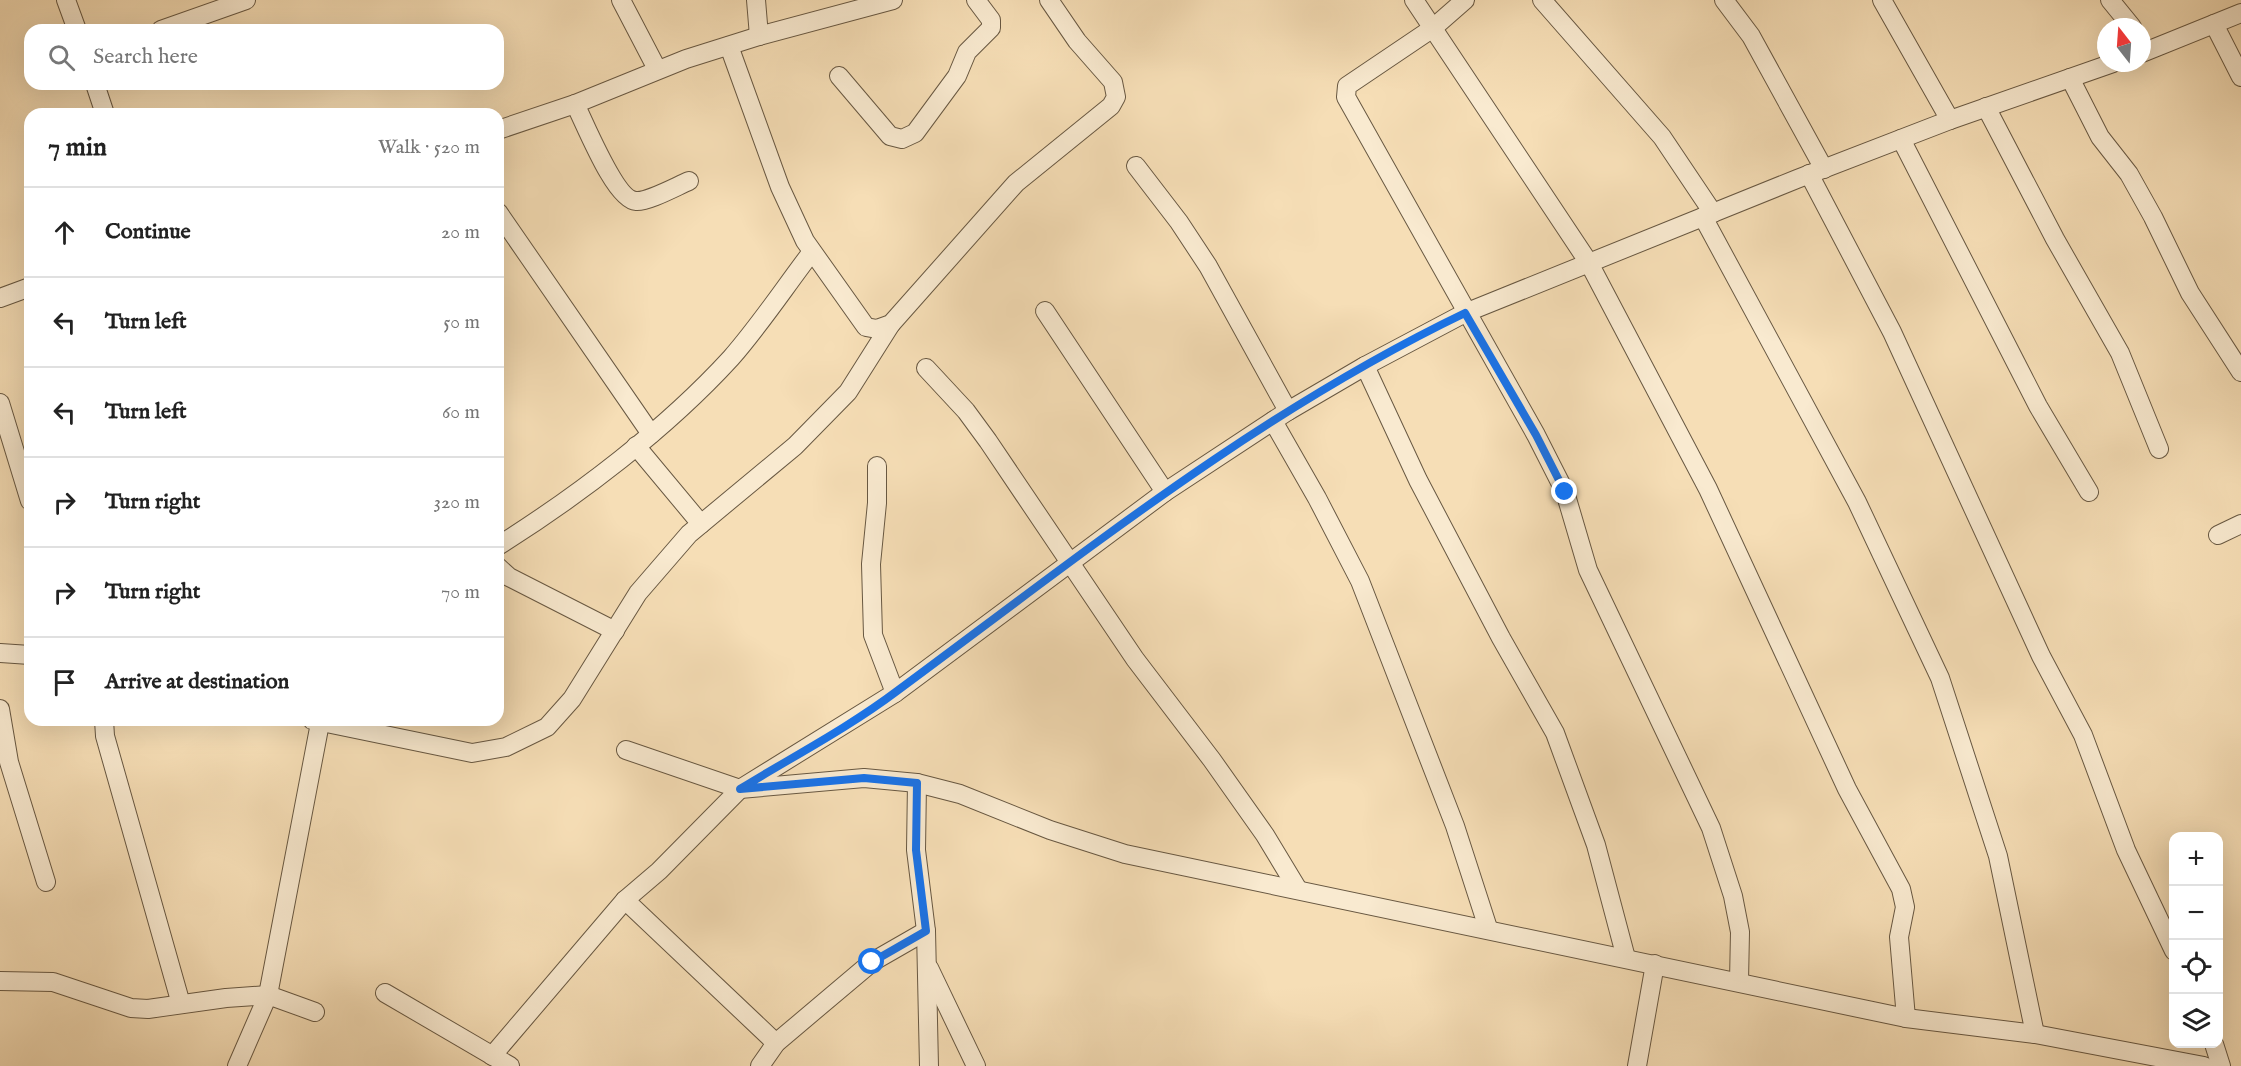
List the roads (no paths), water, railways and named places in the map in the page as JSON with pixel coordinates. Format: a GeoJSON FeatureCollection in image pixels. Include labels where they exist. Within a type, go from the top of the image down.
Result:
{"type":"FeatureCollection","features":[{"type":"Feature","properties":{"kind":"street"},"geometry":{"type":"LineString","coordinates":[[66,0],[75,24]]}},
{"type":"Feature","properties":{"kind":"street"},"geometry":{"type":"LineString","coordinates":[[178,24],[246,0]]}},
{"type":"Feature","properties":{"kind":"street"},"geometry":{"type":"LineString","coordinates":[[621,0],[657,69]]}},
{"type":"Feature","properties":{"kind":"street"},"geometry":{"type":"LineString","coordinates":[[756,0],[759,36]]}},
{"type":"Feature","properties":{"kind":"street"},"geometry":{"type":"LineString","coordinates":[[839,76],[890,136],[902,140],[915,133],[957,75],[967,52],[991,28],[991,20],[976,0]]}},
{"type":"Feature","properties":{"kind":"street"},"geometry":{"type":"LineString","coordinates":[[340,726],[472,753],[506,747],[547,727],[572,699],[638,593],[689,534],[795,446],[848,392],[891,324],[1016,183],[1111,106],[1116,97],[1113,82],[1077,41],[1049,0]]}},
{"type":"Feature","properties":{"kind":"street"},"geometry":{"type":"LineString","coordinates":[[1414,0],[1589,263],[1708,489],[1847,789],[1901,889],[1905,907],[1899,937],[1906,1018]]}},
{"type":"Feature","properties":{"kind":"street"},"geometry":{"type":"LineString","coordinates":[[1465,0],[1432,28],[1347,86],[1346,97],[1465,313],[1536,435],[1565,492],[1588,570],[1711,828],[1733,896],[1738,923],[1739,981]]}},
{"type":"Feature","properties":{"kind":"street"},"geometry":{"type":"LineString","coordinates":[[1542,0],[1662,137],[1708,215],[1857,502],[1940,678],[1998,856],[2035,1035]]}},
{"type":"Feature","properties":{"kind":"street"},"geometry":{"type":"LineString","coordinates":[[1724,0],[1751,36],[1892,333],[2041,656],[2083,735],[2126,850],[2169,940]]}},
{"type":"Feature","properties":{"kind":"street"},"geometry":{"type":"LineString","coordinates":[[1882,0],[1950,120]]}},
{"type":"Feature","properties":{"kind":"street"},"geometry":{"type":"LineString","coordinates":[[2110,0],[2125,18]]}},
{"type":"Feature","properties":{"kind":"street"},"geometry":{"type":"LineString","coordinates":[[504,128],[575,104],[657,69],[759,36],[888,1]]}},
{"type":"Feature","properties":{"kind":"street"},"geometry":{"type":"LineString","coordinates":[[2151,45],[2241,14]]}},
{"type":"Feature","properties":{"kind":"street"},"geometry":{"type":"LineString","coordinates":[[2214,24],[2241,77]]}},
{"type":"Feature","properties":{"kind":"street"},"geometry":{"type":"LineString","coordinates":[[729,46],[780,187],[811,253],[866,327],[877,329],[891,324]]}},
{"type":"Feature","properties":{"kind":"street"},"geometry":{"type":"LineString","coordinates":[[492,1056],[625,900],[659,871],[740,789],[896,693],[958,644],[1165,492],[1288,411],[1365,366],[1465,313],[1816,171],[1950,120],[2097,69]]}},
{"type":"Feature","properties":{"kind":"street"},"geometry":{"type":"LineString","coordinates":[[2070,78],[2100,137],[2129,174],[2190,293],[2241,372]]}},
{"type":"Feature","properties":{"kind":"street"},"geometry":{"type":"LineString","coordinates":[[97,90],[103,108]]}},
{"type":"Feature","properties":{"kind":"street"},"geometry":{"type":"LineString","coordinates":[[575,104],[614,182],[626,198],[638,202],[689,181]]}},
{"type":"Feature","properties":{"kind":"street"},"geometry":{"type":"LineString","coordinates":[[1986,107],[2055,238],[2120,353],[2159,449]]}},
{"type":"Feature","properties":{"kind":"street"},"geometry":{"type":"LineString","coordinates":[[1901,139],[2038,406],[2089,492]]}},
{"type":"Feature","properties":{"kind":"street"},"geometry":{"type":"LineString","coordinates":[[1136,166],[1179,222],[1208,266],[1288,411]]}},
{"type":"Feature","properties":{"kind":"street"},"geometry":{"type":"LineString","coordinates":[[504,221],[651,434]]}},
{"type":"Feature","properties":{"kind":"street"},"geometry":{"type":"LineString","coordinates":[[504,542],[549,513],[651,434],[731,357],[811,253]]}},
{"type":"Feature","properties":{"kind":"street"},"geometry":{"type":"LineString","coordinates":[[0,298],[24,289]]}},
{"type":"Feature","properties":{"kind":"street"},"geometry":{"type":"LineString","coordinates":[[1046,311],[1165,492]]}},
{"type":"Feature","properties":{"kind":"street"},"geometry":{"type":"LineString","coordinates":[[1365,366],[1418,480],[1501,638],[1556,733],[1596,845],[1626,958]]}},
{"type":"Feature","properties":{"kind":"street"},"geometry":{"type":"LineString","coordinates":[[926,368],[966,411],[1135,659],[1212,759],[1265,835],[1297,888]]}},
{"type":"Feature","properties":{"kind":"street"},"geometry":{"type":"LineString","coordinates":[[0,403],[24,481]]}},
{"type":"Feature","properties":{"kind":"street"},"geometry":{"type":"LineString","coordinates":[[1273,421],[1317,498],[1360,581],[1455,826],[1488,928]]}},
{"type":"Feature","properties":{"kind":"street"},"geometry":{"type":"LineString","coordinates":[[636,446],[701,524]]}},
{"type":"Feature","properties":{"kind":"street"},"geometry":{"type":"LineString","coordinates":[[877,466],[877,503],[871,564],[873,635],[896,693]]}},
{"type":"Feature","properties":{"kind":"street"},"geometry":{"type":"LineString","coordinates":[[2218,535],[2241,524]]}},
{"type":"Feature","properties":{"kind":"street"},"geometry":{"type":"LineString","coordinates":[[504,572],[615,631]]}},
{"type":"Feature","properties":{"kind":"street"},"geometry":{"type":"LineString","coordinates":[[0,653],[24,655]]}},
{"type":"Feature","properties":{"kind":"street"},"geometry":{"type":"LineString","coordinates":[[0,710],[9,762],[46,882]]}},
{"type":"Feature","properties":{"kind":"street"},"geometry":{"type":"LineString","coordinates":[[104,726],[105,736],[182,1004]]}},
{"type":"Feature","properties":{"kind":"street"},"geometry":{"type":"LineString","coordinates":[[237,1066],[268,995],[315,726]]}},
{"type":"Feature","properties":{"kind":"street"},"geometry":{"type":"LineString","coordinates":[[626,750],[740,789],[864,778],[917,783],[960,794],[1050,830],[1125,854],[1655,963],[1906,1018],[2035,1035],[2204,1066]]}},
{"type":"Feature","properties":{"kind":"street"},"geometry":{"type":"LineString","coordinates":[[917,783],[916,850],[926,931],[929,1066]]}},
{"type":"Feature","properties":{"kind":"street"},"geometry":{"type":"LineString","coordinates":[[625,900],[776,1043]]}},
{"type":"Feature","properties":{"kind":"street"},"geometry":{"type":"LineString","coordinates":[[760,1066],[776,1043],[879,957],[926,931]]}},
{"type":"Feature","properties":{"kind":"street"},"geometry":{"type":"LineString","coordinates":[[926,961],[976,1066]]}},
{"type":"Feature","properties":{"kind":"street"},"geometry":{"type":"LineString","coordinates":[[1637,1066],[1655,963]]}},
{"type":"Feature","properties":{"kind":"street"},"geometry":{"type":"LineString","coordinates":[[0,981],[53,982],[131,1008],[148,1009],[268,995],[315,1012]]}},
{"type":"Feature","properties":{"kind":"street"},"geometry":{"type":"LineString","coordinates":[[386,993],[510,1066]]}},
{"type":"Feature","properties":{"kind":"street"},"geometry":{"type":"LineString","coordinates":[[2215,1048],[2221,1066]]}}]}
